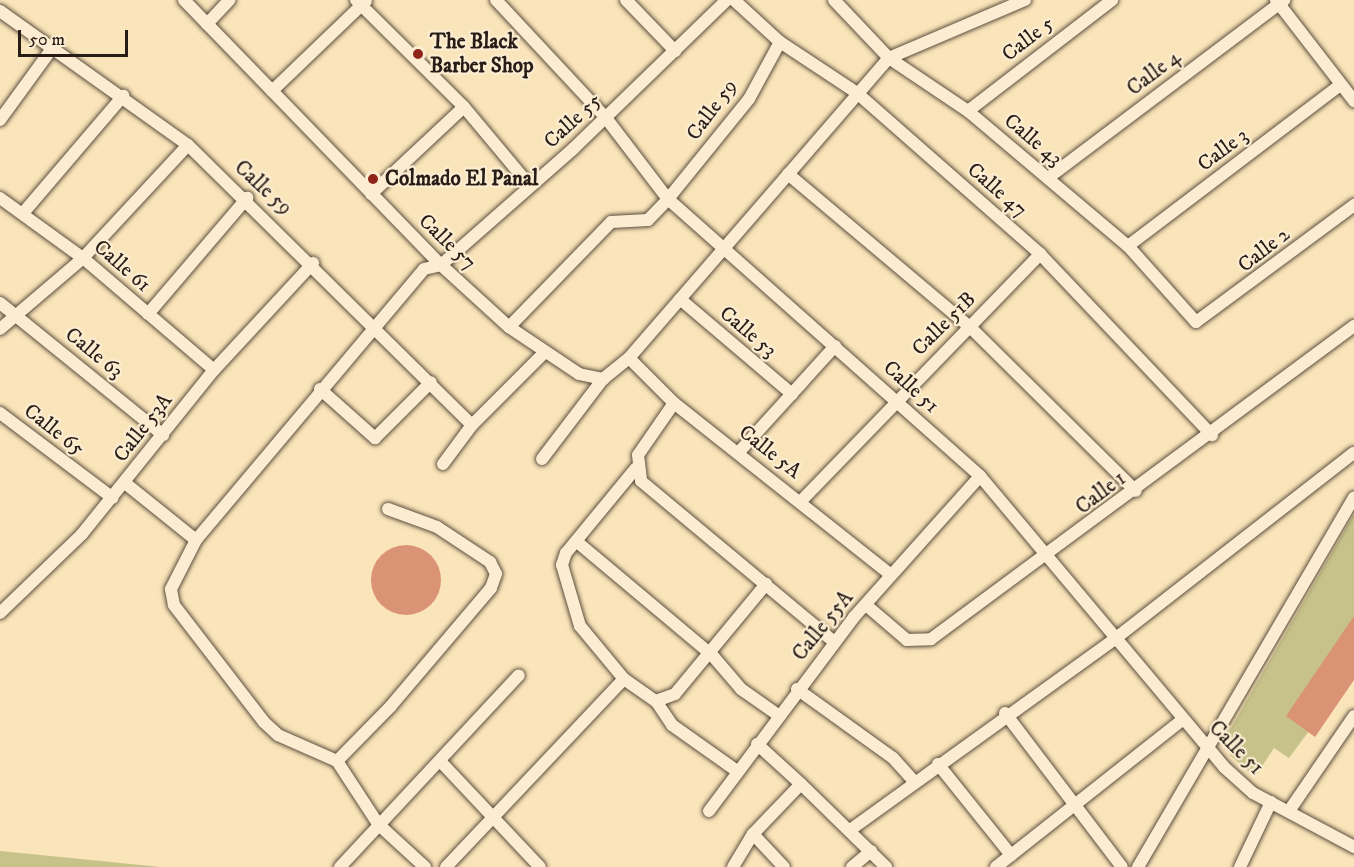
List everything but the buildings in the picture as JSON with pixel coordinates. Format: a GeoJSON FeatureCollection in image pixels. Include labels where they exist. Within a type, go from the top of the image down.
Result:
{"type":"FeatureCollection","features":[{"type":"Feature","properties":{"kind":"street","name":"Calle 57"},"geometry":{"type":"LineString","coordinates":[[184,0],[441,265],[509,327],[543,354],[579,374],[603,379]]}},
{"type":"Feature","properties":{"kind":"street"},"geometry":{"type":"LineString","coordinates":[[207,24],[229,0]]}},
{"type":"Feature","properties":{"kind":"street","name":"Calle 51"},"geometry":{"type":"LineString","coordinates":[[496,0],[606,118],[669,199],[722,249],[896,399],[980,476],[1051,555],[1182,720],[1236,779],[1271,802],[1354,847]]}},
{"type":"Feature","properties":{"kind":"street"},"geometry":{"type":"LineString","coordinates":[[626,0],[675,51]]}},
{"type":"Feature","properties":{"kind":"street","name":"Calle 55"},"geometry":{"type":"LineString","coordinates":[[336,761],[278,735],[264,722],[174,605],[171,589],[196,540],[424,269],[441,265],[530,186],[606,118],[727,0]]}},
{"type":"Feature","properties":{"kind":"street","name":"Calle 47"},"geometry":{"type":"LineString","coordinates":[[734,0],[780,42],[857,93],[1040,254],[1212,435]]}},
{"type":"Feature","properties":{"kind":"street","name":"Calle 43"},"geometry":{"type":"LineString","coordinates":[[834,0],[889,58],[968,111],[1128,246],[1196,322]]}},
{"type":"Feature","properties":{"kind":"street"},"geometry":{"type":"LineString","coordinates":[[542,459],[603,379],[629,358],[889,58],[1024,0]]}},
{"type":"Feature","properties":{"kind":"street","name":"Calle 5"},"geometry":{"type":"LineString","coordinates":[[968,111],[1112,0]]}},
{"type":"Feature","properties":{"kind":"street"},"geometry":{"type":"LineString","coordinates":[[1280,1],[1354,101]]}},
{"type":"Feature","properties":{"kind":"street","name":"Calle 4"},"geometry":{"type":"LineString","coordinates":[[1048,178],[1280,1]]}},
{"type":"Feature","properties":{"kind":"street"},"geometry":{"type":"LineString","coordinates":[[272,92],[361,2],[464,107],[530,186]]}},
{"type":"Feature","properties":{"kind":"street","name":"Calle 59"},"geometry":{"type":"LineString","coordinates":[[0,11],[123,96],[188,145],[247,198],[313,263],[373,327],[472,425]]}},
{"type":"Feature","properties":{"kind":"street","name":"Calle 59"},"geometry":{"type":"LineString","coordinates":[[509,327],[611,222],[648,220],[669,199],[749,99],[780,42]]}},
{"type":"Feature","properties":{"kind":"street"},"geometry":{"type":"LineString","coordinates":[[0,120],[53,47]]}},
{"type":"Feature","properties":{"kind":"street","name":"Calle 3"},"geometry":{"type":"LineString","coordinates":[[1128,246],[1340,85]]}},
{"type":"Feature","properties":{"kind":"street"},"geometry":{"type":"LineString","coordinates":[[24,212],[123,96]]}},
{"type":"Feature","properties":{"kind":"street"},"geometry":{"type":"LineString","coordinates":[[371,194],[464,107]]}},
{"type":"Feature","properties":{"kind":"street"},"geometry":{"type":"LineString","coordinates":[[0,328],[83,258],[188,145]]}},
{"type":"Feature","properties":{"kind":"street"},"geometry":{"type":"LineString","coordinates":[[788,174],[970,327],[1136,491]]}},
{"type":"Feature","properties":{"kind":"street","name":"Calle 61"},"geometry":{"type":"LineString","coordinates":[[0,198],[24,212],[83,258],[214,370]]}},
{"type":"Feature","properties":{"kind":"street"},"geometry":{"type":"LineString","coordinates":[[148,314],[247,198]]}},
{"type":"Feature","properties":{"kind":"street","name":"Calle 2"},"geometry":{"type":"LineString","coordinates":[[1196,322],[1354,205]]}},
{"type":"Feature","properties":{"kind":"street","name":"Calle 51B"},"geometry":{"type":"LineString","coordinates":[[801,501],[896,399],[1040,254]]}},
{"type":"Feature","properties":{"kind":"street","name":"Calle 53A"},"geometry":{"type":"LineString","coordinates":[[0,614],[46,573],[112,498],[214,370],[313,263]]}},
{"type":"Feature","properties":{"kind":"street","name":"Calle 53"},"geometry":{"type":"LineString","coordinates":[[680,299],[792,394]]}},
{"type":"Feature","properties":{"kind":"street","name":"Calle 63"},"geometry":{"type":"LineString","coordinates":[[0,303],[163,435]]}},
{"type":"Feature","properties":{"kind":"street","name":"Calle 1"},"geometry":{"type":"LineString","coordinates":[[866,605],[906,640],[923,642],[1051,555],[1354,326]]}},
{"type":"Feature","properties":{"kind":"street"},"geometry":{"type":"LineString","coordinates":[[739,452],[835,346]]}},
{"type":"Feature","properties":{"kind":"street"},"geometry":{"type":"LineString","coordinates":[[443,464],[472,425],[543,354]]}},
{"type":"Feature","properties":{"kind":"street","name":"Calle 5A"},"geometry":{"type":"LineString","coordinates":[[629,358],[674,403],[801,501],[890,574]]}},
{"type":"Feature","properties":{"kind":"street"},"geometry":{"type":"LineString","coordinates":[[320,390],[375,438],[431,382]]}},
{"type":"Feature","properties":{"kind":"street"},"geometry":{"type":"LineString","coordinates":[[674,403],[649,434],[636,468],[576,541],[562,566],[570,602],[595,649],[624,679],[656,701],[672,725],[737,771]]}},
{"type":"Feature","properties":{"kind":"street","name":"Calle 65"},"geometry":{"type":"LineString","coordinates":[[0,413],[112,498]]}},
{"type":"Feature","properties":{"kind":"street"},"geometry":{"type":"LineString","coordinates":[[850,830],[1005,713],[1116,638],[1354,453]]}},
{"type":"Feature","properties":{"kind":"street"},"geometry":{"type":"LineString","coordinates":[[636,468],[641,480],[834,642]]}},
{"type":"Feature","properties":{"kind":"street","name":"Calle 55A"},"geometry":{"type":"LineString","coordinates":[[709,811],[834,642],[890,574],[980,476]]}},
{"type":"Feature","properties":{"kind":"street"},"geometry":{"type":"LineString","coordinates":[[124,483],[196,540]]}},
{"type":"Feature","properties":{"kind":"street"},"geometry":{"type":"LineString","coordinates":[[1138,867],[1209,751],[1354,497]]}},
{"type":"Feature","properties":{"kind":"street"},"geometry":{"type":"LineString","coordinates":[[388,509],[436,526],[489,562],[496,573],[491,588],[392,706],[336,761],[378,824],[425,867]]}},
{"type":"Feature","properties":{"kind":"street"},"geometry":{"type":"LineString","coordinates":[[576,541],[711,655],[741,689],[778,715]]}},
{"type":"Feature","properties":{"kind":"street"},"geometry":{"type":"LineString","coordinates":[[656,701],[675,694],[711,655],[766,584]]}},
{"type":"Feature","properties":{"kind":"street"},"geometry":{"type":"LineString","coordinates":[[340,867],[378,824],[441,762],[519,675]]}},
{"type":"Feature","properties":{"kind":"street"},"geometry":{"type":"LineString","coordinates":[[446,867],[624,679]]}},
{"type":"Feature","properties":{"kind":"street"},"geometry":{"type":"LineString","coordinates":[[797,689],[893,758],[914,781]]}},
{"type":"Feature","properties":{"kind":"street"},"geometry":{"type":"LineString","coordinates":[[1005,713],[1122,867]]}},
{"type":"Feature","properties":{"kind":"street"},"geometry":{"type":"LineString","coordinates":[[1289,811],[1354,716]]}},
{"type":"Feature","properties":{"kind":"street"},"geometry":{"type":"LineString","coordinates":[[938,764],[1004,862],[1182,720]]}},
{"type":"Feature","properties":{"kind":"street"},"geometry":{"type":"LineString","coordinates":[[757,744],[850,830],[886,867]]}},
{"type":"Feature","properties":{"kind":"street"},"geometry":{"type":"LineString","coordinates":[[441,762],[540,867]]}},
{"type":"Feature","properties":{"kind":"street"},"geometry":{"type":"LineString","coordinates":[[733,867],[753,834],[801,784]]}},
{"type":"Feature","properties":{"kind":"street"},"geometry":{"type":"LineString","coordinates":[[1240,867],[1271,802]]}},
{"type":"Feature","properties":{"kind":"street"},"geometry":{"type":"LineString","coordinates":[[753,834],[784,867]]}},
{"type":"Feature","properties":{"kind":"street"},"geometry":{"type":"LineString","coordinates":[[852,867],[871,851]]}},
{"type":"Feature","properties":{"kind":"shaded area"},"geometry":{"type":"Polygon","coordinates":[[[1354,514],[1354,670],[1289,758],[1274,748],[1255,777],[1230,755],[1227,735],[1354,514]]]}},
{"type":"Feature","properties":{"kind":"shaded area"},"geometry":{"type":"Polygon","coordinates":[[[0,851],[161,867],[0,867],[0,851]]]}},
{"type":"Feature","properties":{"kind":"place","name":"The Black Barber Shop"},"geometry":{"type":"Point","coordinates":[418,54]}},
{"type":"Feature","properties":{"kind":"place","name":"Colmado El Panal"},"geometry":{"type":"Point","coordinates":[373,179]}}]}
